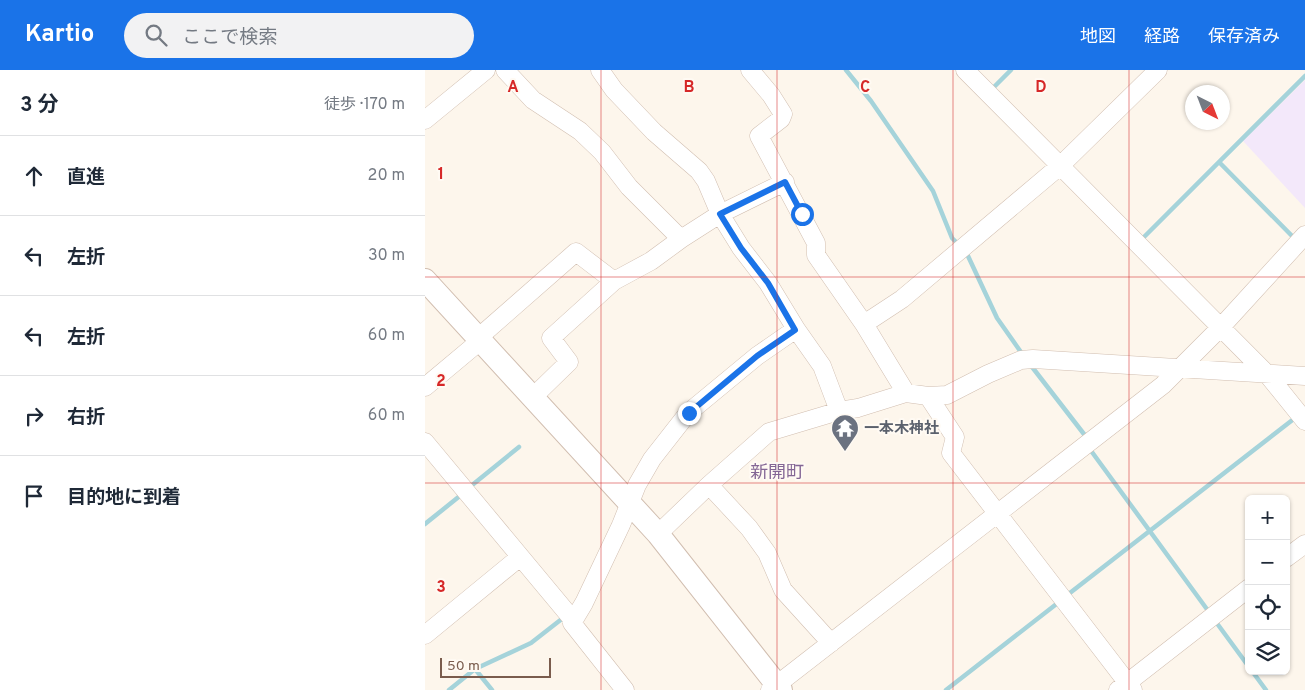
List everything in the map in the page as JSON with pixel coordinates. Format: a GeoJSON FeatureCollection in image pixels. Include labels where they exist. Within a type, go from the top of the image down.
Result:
{"type":"FeatureCollection","features":[{"type":"Feature","properties":{"kind":"street"},"geometry":{"type":"LineString","coordinates":[[425,120],[486,70]]}},
{"type":"Feature","properties":{"kind":"street"},"geometry":{"type":"LineString","coordinates":[[505,70],[533,100],[580,131],[602,152],[629,187],[681,238]]}},
{"type":"Feature","properties":{"kind":"street"},"geometry":{"type":"LineString","coordinates":[[600,70],[614,90],[654,132],[699,170],[706,181],[720,214],[741,248],[768,283],[795,330],[821,366],[839,411]]}},
{"type":"Feature","properties":{"kind":"street"},"geometry":{"type":"LineString","coordinates":[[750,70],[771,95],[783,114],[781,119],[759,136],[816,243],[815,255],[864,324],[906,392]]}},
{"type":"Feature","properties":{"kind":"street"},"geometry":{"type":"LineString","coordinates":[[965,70],[1267,374],[1305,421]]}},
{"type":"Feature","properties":{"kind":"street"},"geometry":{"type":"LineString","coordinates":[[864,324],[902,299],[1061,165],[1158,70]]}},
{"type":"Feature","properties":{"kind":"street"},"geometry":{"type":"LineString","coordinates":[[532,398],[569,362],[551,338],[614,281],[651,261],[681,238],[720,214],[785,182]]}},
{"type":"Feature","properties":{"kind":"street"},"geometry":{"type":"LineString","coordinates":[[425,280],[658,534],[776,688],[1163,384],[1221,327],[1305,235]]}},
{"type":"Feature","properties":{"kind":"street"},"geometry":{"type":"LineString","coordinates":[[425,387],[576,252],[614,281]]}},
{"type":"Feature","properties":{"kind":"street"},"geometry":{"type":"LineString","coordinates":[[573,620],[584,603],[621,525],[637,485],[652,459],[689,413],[757,356],[795,330]]}},
{"type":"Feature","properties":{"kind":"street"},"geometry":{"type":"LineString","coordinates":[[658,534],[709,485],[769,432],[839,411],[858,408],[906,392],[928,396],[947,395],[988,374],[1027,360],[1305,376]]}},
{"type":"Feature","properties":{"kind":"street"},"geometry":{"type":"LineString","coordinates":[[928,396],[955,437],[951,453],[1126,687],[1245,591]]}},
{"type":"Feature","properties":{"kind":"street"},"geometry":{"type":"LineString","coordinates":[[425,442],[573,620],[572,623],[625,690]]}},
{"type":"Feature","properties":{"kind":"street"},"geometry":{"type":"LineString","coordinates":[[709,485],[749,528],[767,553],[783,590],[831,643]]}},
{"type":"Feature","properties":{"kind":"street"},"geometry":{"type":"LineString","coordinates":[[1290,555],[1305,544]]}},
{"type":"Feature","properties":{"kind":"street"},"geometry":{"type":"LineString","coordinates":[[425,635],[520,557]]}},
{"type":"Feature","properties":{"kind":"shaded area"},"geometry":{"type":"Polygon","coordinates":[[[1305,80],[1305,208],[1243,141],[1305,80]]]}},
{"type":"Feature","properties":{"kind":"waterway"},"geometry":{"type":"LineString","coordinates":[[846,70],[871,101],[933,191],[952,238],[959,245]]}},
{"type":"Feature","properties":{"kind":"waterway"},"geometry":{"type":"LineString","coordinates":[[994,87],[1011,70]]}},
{"type":"Feature","properties":{"kind":"waterway"},"geometry":{"type":"LineString","coordinates":[[1142,239],[1305,76]]}},
{"type":"Feature","properties":{"kind":"waterway"},"geometry":{"type":"LineString","coordinates":[[1219,162],[1295,239]]}},
{"type":"Feature","properties":{"kind":"waterway"},"geometry":{"type":"LineString","coordinates":[[964,251],[997,318],[1023,355]]}},
{"type":"Feature","properties":{"kind":"waterway"},"geometry":{"type":"LineString","coordinates":[[1029,363],[1087,438]]}},
{"type":"Feature","properties":{"kind":"waterway"},"geometry":{"type":"LineString","coordinates":[[1066,596],[1295,418]]}},
{"type":"Feature","properties":{"kind":"waterway"},"geometry":{"type":"LineString","coordinates":[[471,486],[519,447]]}},
{"type":"Feature","properties":{"kind":"waterway"},"geometry":{"type":"LineString","coordinates":[[1089,448],[1209,612]]}},
{"type":"Feature","properties":{"kind":"waterway"},"geometry":{"type":"LineString","coordinates":[[425,524],[461,495]]}},
{"type":"Feature","properties":{"kind":"waterway"},"geometry":{"type":"LineString","coordinates":[[946,690],[1059,602]]}},
{"type":"Feature","properties":{"kind":"waterway"},"geometry":{"type":"LineString","coordinates":[[449,690],[475,669],[531,643],[563,618]]}},
{"type":"Feature","properties":{"kind":"waterway"},"geometry":{"type":"LineString","coordinates":[[1216,622],[1245,662]]}},
{"type":"Feature","properties":{"kind":"waterway"},"geometry":{"type":"LineString","coordinates":[[475,669],[492,690]]}},
{"type":"Feature","properties":{"kind":"waterway"},"geometry":{"type":"LineString","coordinates":[[1255,675],[1266,690]]}},
{"type":"Feature","properties":{"kind":"place","name":"一本木神社"},"geometry":{"type":"Point","coordinates":[845,452]}},
{"type":"Feature","properties":{"kind":"district","name":"新開町"},"geometry":{"type":"Point","coordinates":[777,472]}},
{"type":"Feature","properties":{"kind":"route"},"geometry":{"type":"LineString","coordinates":[[689,413],[757,356],[795,330],[768,283],[741,248],[720,214],[785,182],[802,214]]}}]}
